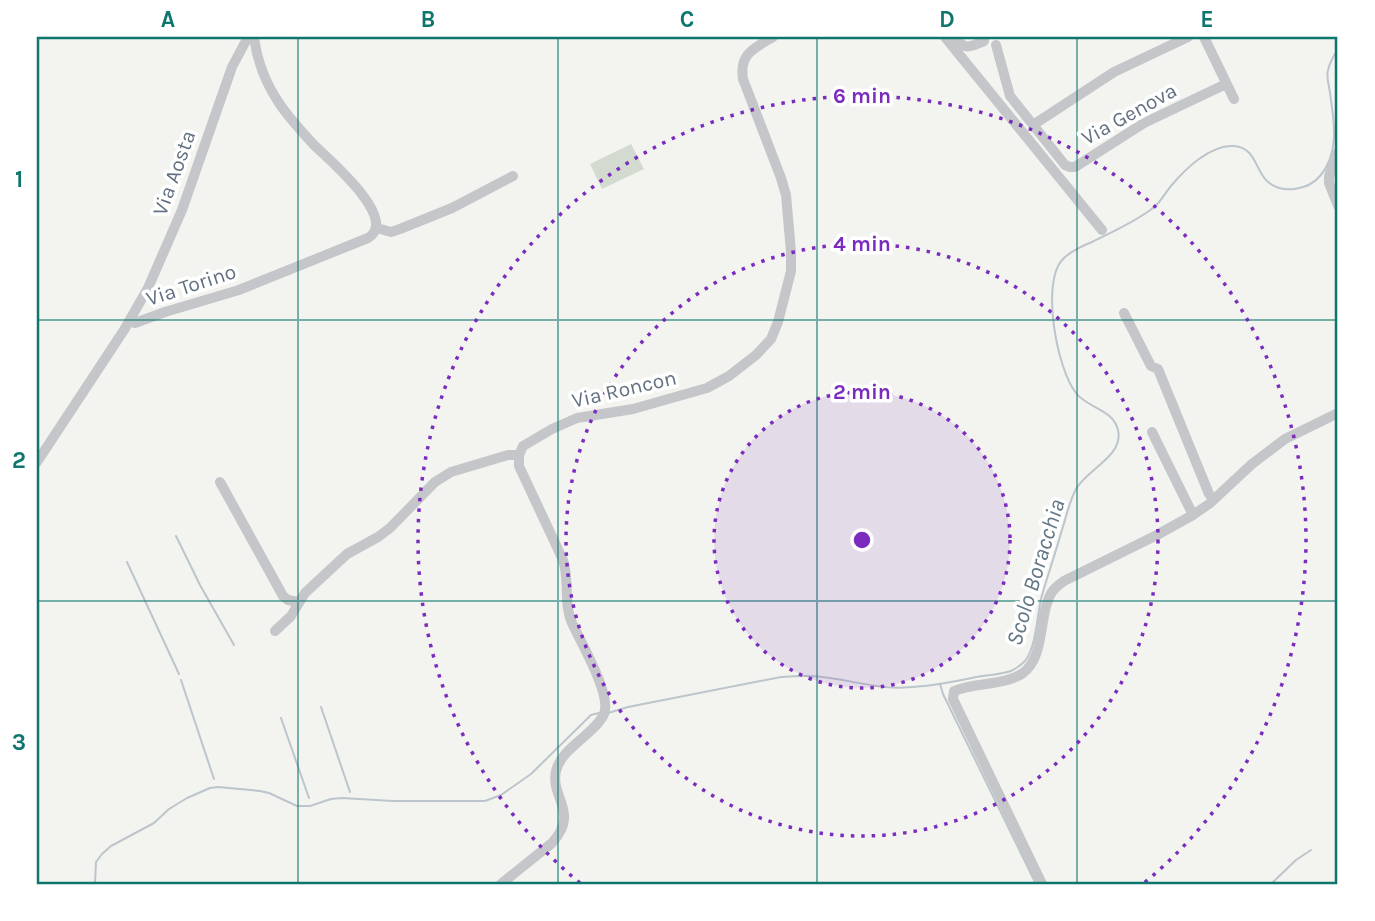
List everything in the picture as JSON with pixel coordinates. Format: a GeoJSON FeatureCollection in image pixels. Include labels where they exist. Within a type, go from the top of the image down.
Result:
{"type":"FeatureCollection","features":[{"type":"Feature","properties":{"kind":"street","name":"Via Aosta"},"geometry":{"type":"LineString","coordinates":[[130,321],[169,243],[232,66],[248,37]]}},
{"type":"Feature","properties":{"kind":"street"},"geometry":{"type":"LineString","coordinates":[[254,37],[259,63],[280,105],[362,193],[373,212],[377,228]]}},
{"type":"Feature","properties":{"kind":"street","name":"Via Roncon"},"geometry":{"type":"LineString","coordinates":[[519,455],[523,446],[577,418],[633,409],[707,388],[737,371],[771,339],[791,271],[786,195],[747,88],[742,66],[747,54],[773,37]]}},
{"type":"Feature","properties":{"kind":"street"},"geometry":{"type":"LineString","coordinates":[[945,37],[1102,230]]}},
{"type":"Feature","properties":{"kind":"street"},"geometry":{"type":"LineString","coordinates":[[954,37],[967,47],[984,39],[990,45],[999,41]]}},
{"type":"Feature","properties":{"kind":"street"},"geometry":{"type":"LineString","coordinates":[[1032,125],[1122,68],[1188,37]]}},
{"type":"Feature","properties":{"kind":"street"},"geometry":{"type":"LineString","coordinates":[[1204,37],[1234,99]]}},
{"type":"Feature","properties":{"kind":"street","name":"Via Genova"},"geometry":{"type":"LineString","coordinates":[[999,41],[1010,96],[1065,165],[1070,167],[1075,167],[1144,123],[1226,83]]}},
{"type":"Feature","properties":{"kind":"street"},"geometry":{"type":"LineString","coordinates":[[1338,152],[1329,176],[1338,206]]}},
{"type":"Feature","properties":{"kind":"street","name":"Via Torino"},"geometry":{"type":"LineString","coordinates":[[37,462],[130,321],[135,323],[239,290],[368,238],[377,228],[391,232],[452,208],[513,176]]}},
{"type":"Feature","properties":{"kind":"street"},"geometry":{"type":"LineString","coordinates":[[1124,313],[1151,366],[1158,369],[1213,499]]}},
{"type":"Feature","properties":{"kind":"street"},"geometry":{"type":"LineString","coordinates":[[1042,884],[953,699],[954,691],[1003,680],[1023,672],[1037,652],[1046,607],[1055,588],[1193,515],[1285,439],[1338,413]]}},
{"type":"Feature","properties":{"kind":"street"},"geometry":{"type":"LineString","coordinates":[[1153,432],[1193,515]]}},
{"type":"Feature","properties":{"kind":"street"},"geometry":{"type":"LineString","coordinates":[[275,631],[292,616],[305,593],[347,554],[390,528],[435,482],[451,472],[508,455],[519,455],[519,466],[565,566],[566,601],[570,620],[603,690],[606,705],[604,713],[558,764],[555,782],[564,814],[558,834],[501,884]]}},
{"type":"Feature","properties":{"kind":"street"},"geometry":{"type":"LineString","coordinates":[[220,482],[282,596],[299,602]]}},
{"type":"Feature","properties":{"kind":"shaded area"},"geometry":{"type":"Polygon","coordinates":[[[631,144],[644,169],[602,189],[590,164],[631,144]]]}},
{"type":"Feature","properties":{"kind":"waterway","name":"Scolo Boracchia"},"geometry":{"type":"LineString","coordinates":[[608,713],[781,677],[817,676],[897,688],[934,685],[1004,673],[1024,662],[1032,648],[1041,599],[1076,489],[1110,455],[1118,439],[1118,430],[1111,417],[1076,393],[1063,365],[1052,306],[1056,272],[1062,260],[1072,251],[1139,218],[1153,208],[1183,172],[1216,149],[1233,146],[1246,150],[1267,181],[1280,188],[1295,189],[1315,181],[1326,167],[1333,147],[1334,125],[1327,75],[1338,49]]}},
{"type":"Feature","properties":{"kind":"waterway"},"geometry":{"type":"LineString","coordinates":[[176,536],[234,645]]}},
{"type":"Feature","properties":{"kind":"waterway"},"geometry":{"type":"LineString","coordinates":[[127,562],[179,674]]}},
{"type":"Feature","properties":{"kind":"waterway"},"geometry":{"type":"LineString","coordinates":[[181,680],[214,779]]}},
{"type":"Feature","properties":{"kind":"waterway"},"geometry":{"type":"LineString","coordinates":[[940,684],[1036,884]]}},
{"type":"Feature","properties":{"kind":"waterway"},"geometry":{"type":"LineString","coordinates":[[321,707],[350,792]]}},
{"type":"Feature","properties":{"kind":"waterway","name":"Scolo Boracchia"},"geometry":{"type":"LineString","coordinates":[[95,884],[96,862],[111,846],[154,823],[169,809],[187,798],[210,788],[260,791],[297,806],[310,806],[342,798],[485,801],[501,795],[531,774],[591,715],[599,713]]}},
{"type":"Feature","properties":{"kind":"waterway"},"geometry":{"type":"LineString","coordinates":[[281,718],[309,798]]}},
{"type":"Feature","properties":{"kind":"waterway"},"geometry":{"type":"LineString","coordinates":[[1271,884],[1311,850]]}}]}
